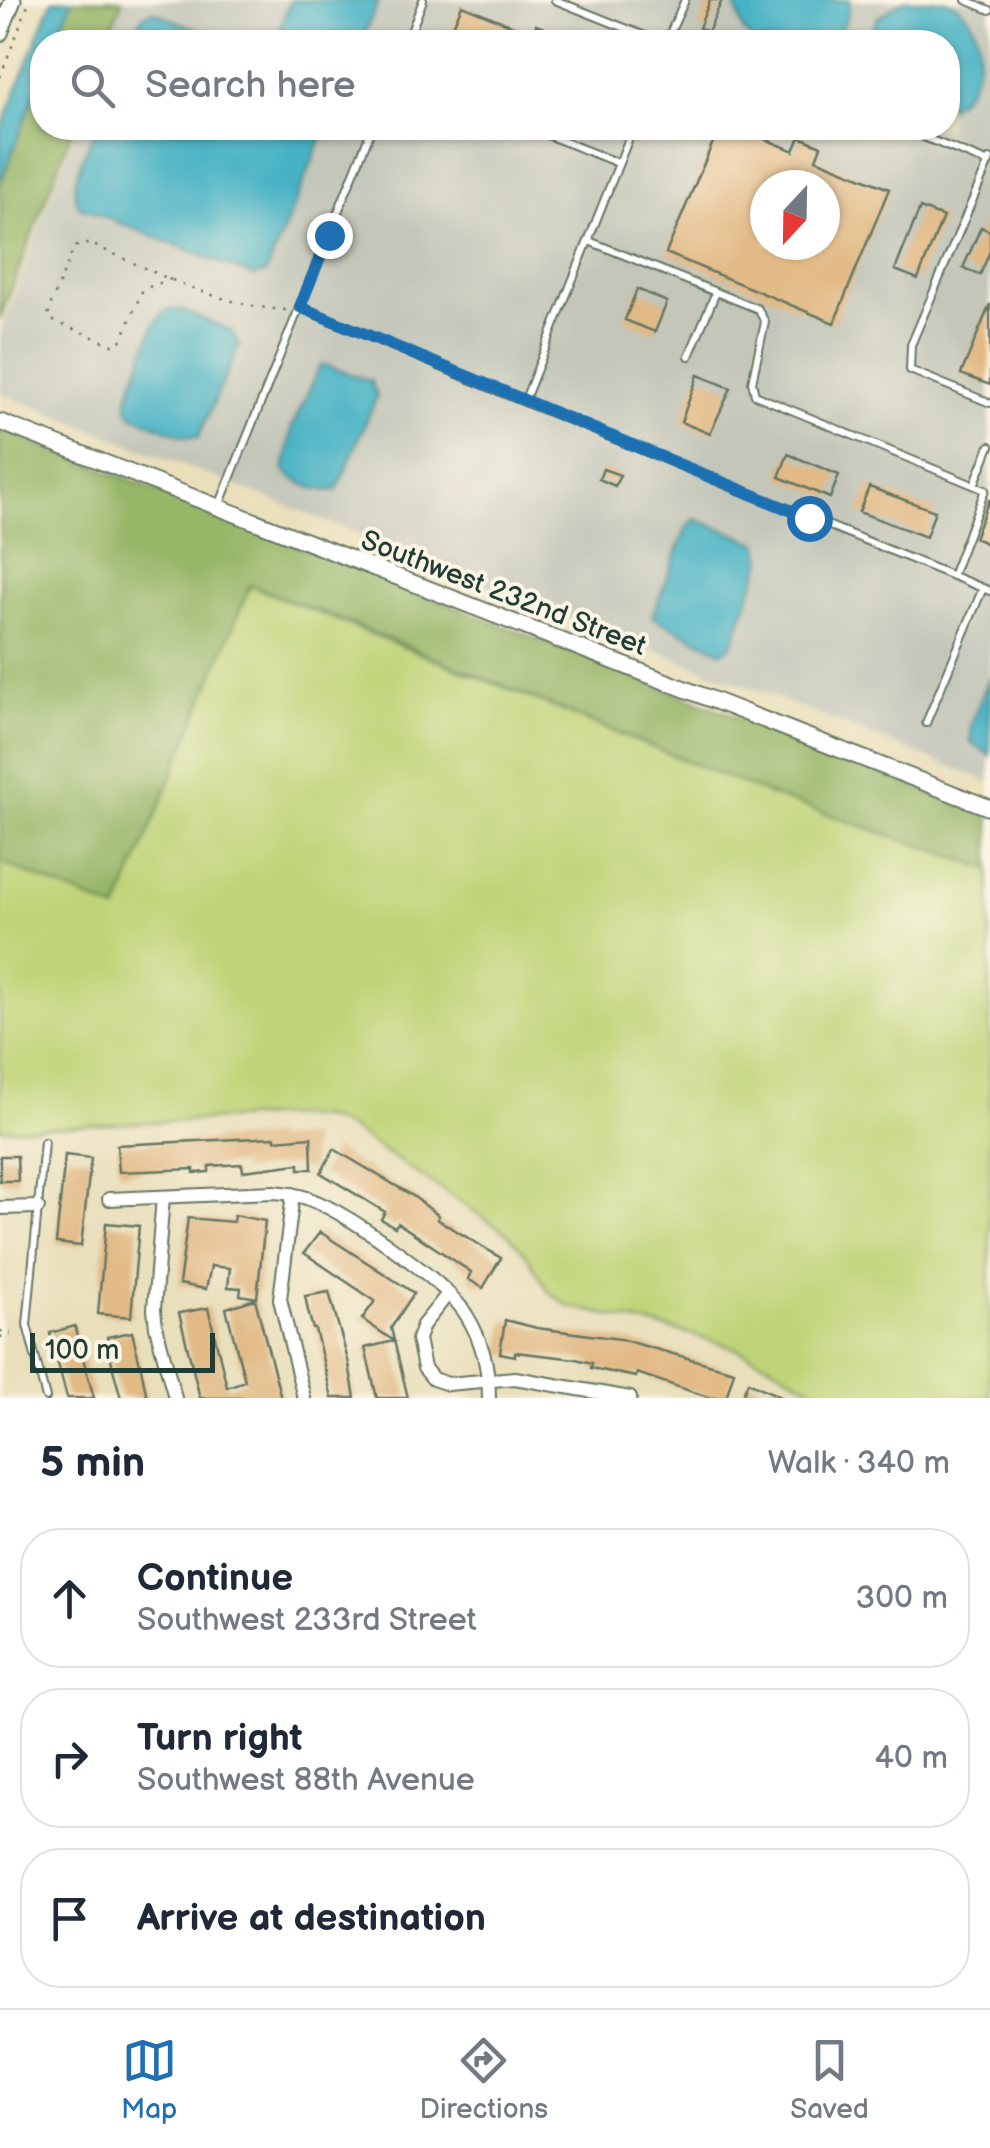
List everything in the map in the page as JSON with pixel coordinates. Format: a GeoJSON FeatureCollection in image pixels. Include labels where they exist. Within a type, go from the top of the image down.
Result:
{"type":"FeatureCollection","features":[{"type":"Feature","properties":{"kind":"street"},"geometry":{"type":"LineString","coordinates":[[0,32],[13,0]]}},
{"type":"Feature","properties":{"kind":"street","name":"Southwest 232nd Street"},"geometry":{"type":"LineString","coordinates":[[0,422],[990,808]]}},
{"type":"Feature","properties":{"kind":"street"},"geometry":{"type":"LineString","coordinates":[[293,1194],[280,1299],[304,1398]]}},
{"type":"Feature","properties":{"kind":"street"},"geometry":{"type":"LineString","coordinates":[[109,1199],[293,1194],[314,1200],[418,1268],[465,1312],[482,1346],[490,1398]]}},
{"type":"Feature","properties":{"kind":"street"},"geometry":{"type":"LineString","coordinates":[[163,1197],[154,1309],[175,1398]]}},
{"type":"Feature","properties":{"kind":"street"},"geometry":{"type":"LineString","coordinates":[[0,1208],[38,1207]]}},
{"type":"Feature","properties":{"kind":"street"},"geometry":{"type":"LineString","coordinates":[[448,1295],[419,1334],[424,1368],[430,1377],[444,1384],[488,1378],[522,1379],[630,1398]]}},
{"type":"Feature","properties":{"kind":"lane"},"geometry":{"type":"LineString","coordinates":[[411,30],[423,0]]}},
{"type":"Feature","properties":{"kind":"lane"},"geometry":{"type":"LineString","coordinates":[[555,0],[632,30]]}},
{"type":"Feature","properties":{"kind":"lane"},"geometry":{"type":"LineString","coordinates":[[669,30],[685,0]]}},
{"type":"Feature","properties":{"kind":"lane"},"geometry":{"type":"LineString","coordinates":[[966,0],[990,10]]}},
{"type":"Feature","properties":{"kind":"lane"},"geometry":{"type":"LineString","coordinates":[[218,507],[367,140]]}},
{"type":"Feature","properties":{"kind":"lane"},"geometry":{"type":"LineString","coordinates":[[560,140],[618,163]]}},
{"type":"Feature","properties":{"kind":"lane"},"geometry":{"type":"LineString","coordinates":[[524,402],[627,140]]}},
{"type":"Feature","properties":{"kind":"lane"},"geometry":{"type":"LineString","coordinates":[[932,140],[990,162],[912,345],[910,370],[990,403]]}},
{"type":"Feature","properties":{"kind":"lane"},"geometry":{"type":"LineString","coordinates":[[590,241],[758,310],[765,322],[752,382],[755,395],[985,490],[952,576]]}},
{"type":"Feature","properties":{"kind":"lane"},"geometry":{"type":"LineString","coordinates":[[689,356],[716,292]]}},
{"type":"Feature","properties":{"kind":"lane"},"geometry":{"type":"LineString","coordinates":[[299,309],[986,589],[926,723]]}},
{"type":"Feature","properties":{"kind":"lane"},"geometry":{"type":"LineString","coordinates":[[974,485],[990,446]]}},
{"type":"Feature","properties":{"kind":"lane"},"geometry":{"type":"LineString","coordinates":[[44,1142],[27,1325],[46,1398]]}},
{"type":"Feature","properties":{"kind":"path"},"geometry":{"type":"LineString","coordinates":[[0,76],[30,0]]}},
{"type":"Feature","properties":{"kind":"path"},"geometry":{"type":"LineString","coordinates":[[171,279],[143,289],[121,340],[113,345],[51,320],[48,311],[73,250],[80,244],[90,244],[171,279],[256,308],[299,309]]}},
{"type":"Feature","properties":{"kind":"path"},"geometry":{"type":"LineString","coordinates":[[0,1334],[11,1334]]}},
{"type":"Feature","properties":{"kind":"shaded area"},"geometry":{"type":"Polygon","coordinates":[[[123,0],[990,0],[990,782],[0,393],[0,333],[72,140],[960,140],[960,30],[112,30],[123,0]]]}},
{"type":"Feature","properties":{"kind":"green space"},"geometry":{"type":"Polygon","coordinates":[[[72,0],[122,0],[111,30],[61,30],[72,0]]]}},
{"type":"Feature","properties":{"kind":"green space"},"geometry":{"type":"Polygon","coordinates":[[[30,107],[30,140],[68,140],[0,319],[0,184],[30,107]]]}},
{"type":"Feature","properties":{"kind":"green space"},"geometry":{"type":"Polygon","coordinates":[[[0,429],[990,816],[990,869],[768,794],[250,585],[117,911],[0,862],[0,429]]]}},
{"type":"Feature","properties":{"kind":"green space"},"geometry":{"type":"Polygon","coordinates":[[[249,585],[768,794],[990,869],[990,1398],[829,1398],[732,1347],[568,1306],[548,1291],[528,1257],[508,1234],[349,1128],[324,1118],[0,1129],[0,862],[117,910],[249,585]]]}},
{"type":"Feature","properties":{"kind":"water"},"geometry":{"type":"Polygon","coordinates":[[[52,0],[72,0],[61,30],[40,30],[52,0]]]}},
{"type":"Feature","properties":{"kind":"water"},"geometry":{"type":"Polygon","coordinates":[[[291,0],[379,0],[366,30],[279,30],[291,0]]]}},
{"type":"Feature","properties":{"kind":"water"},"geometry":{"type":"Polygon","coordinates":[[[734,0],[850,0],[840,30],[743,30],[734,0]]]}},
{"type":"Feature","properties":{"kind":"water"},"geometry":{"type":"Polygon","coordinates":[[[904,0],[945,0],[960,7],[977,34],[979,50],[972,82],[962,96],[960,30],[872,30],[878,17],[904,0]]]}},
{"type":"Feature","properties":{"kind":"water"},"geometry":{"type":"Polygon","coordinates":[[[154,11],[198,30],[136,30],[143,15],[154,11]]]}},
{"type":"Feature","properties":{"kind":"water"},"geometry":{"type":"Polygon","coordinates":[[[30,56],[30,107],[0,184],[0,132],[30,56]]]}},
{"type":"Feature","properties":{"kind":"water"},"geometry":{"type":"Polygon","coordinates":[[[91,140],[321,140],[266,273],[253,276],[80,207],[75,189],[91,140]]]}},
{"type":"Feature","properties":{"kind":"water"},"geometry":{"type":"Polygon","coordinates":[[[165,310],[181,310],[232,331],[239,346],[198,438],[182,436],[132,415],[127,408],[155,323],[165,310]]]}},
{"type":"Feature","properties":{"kind":"water"},"geometry":{"type":"Polygon","coordinates":[[[320,366],[371,381],[377,396],[337,490],[308,486],[284,470],[292,427],[320,366]]]}},
{"type":"Feature","properties":{"kind":"water"},"geometry":{"type":"Polygon","coordinates":[[[695,519],[758,543],[763,559],[732,645],[722,652],[652,617],[686,529],[695,519]]]}},
{"type":"Feature","properties":{"kind":"water"},"geometry":{"type":"Polygon","coordinates":[[[990,677],[990,755],[971,743],[971,724],[990,677]]]}},
{"type":"Feature","properties":{"kind":"building"},"geometry":{"type":"Polygon","coordinates":[[[710,0],[722,0],[709,30],[699,28],[710,0]]]}},
{"type":"Feature","properties":{"kind":"building"},"geometry":{"type":"Polygon","coordinates":[[[462,5],[518,28],[517,30],[451,30],[462,5]]]}},
{"type":"Feature","properties":{"kind":"building"},"geometry":{"type":"Polygon","coordinates":[[[714,140],[767,140],[794,151],[799,140],[807,140],[821,146],[816,159],[889,189],[834,323],[666,253],[714,140]]]}},
{"type":"Feature","properties":{"kind":"building"},"geometry":{"type":"Polygon","coordinates":[[[920,208],[943,217],[918,279],[895,270],[920,208]]]}},
{"type":"Feature","properties":{"kind":"building"},"geometry":{"type":"Polygon","coordinates":[[[981,227],[990,231],[990,251],[980,275],[963,268],[981,227]]]}},
{"type":"Feature","properties":{"kind":"building"},"geometry":{"type":"Polygon","coordinates":[[[637,289],[667,302],[655,332],[625,320],[637,289]]]}},
{"type":"Feature","properties":{"kind":"building"},"geometry":{"type":"Polygon","coordinates":[[[990,304],[990,385],[961,374],[990,304]]]}},
{"type":"Feature","properties":{"kind":"building"},"geometry":{"type":"Polygon","coordinates":[[[698,375],[731,388],[710,434],[681,422],[698,375]]]}},
{"type":"Feature","properties":{"kind":"building"},"geometry":{"type":"Polygon","coordinates":[[[788,454],[839,475],[830,498],[779,477],[788,454]]]}},
{"type":"Feature","properties":{"kind":"building"},"geometry":{"type":"Polygon","coordinates":[[[603,469],[620,475],[615,486],[599,479],[603,469]]]}},
{"type":"Feature","properties":{"kind":"building"},"geometry":{"type":"Polygon","coordinates":[[[869,487],[935,511],[926,537],[859,512],[869,487]]]}},
{"type":"Feature","properties":{"kind":"building"},"geometry":{"type":"Polygon","coordinates":[[[990,500],[990,545],[974,538],[990,500]]]}},
{"type":"Feature","properties":{"kind":"building"},"geometry":{"type":"Polygon","coordinates":[[[311,1137],[312,1169],[299,1169],[299,1164],[243,1171],[242,1164],[209,1166],[209,1172],[194,1173],[194,1169],[119,1172],[117,1145],[311,1137]]]}},
{"type":"Feature","properties":{"kind":"building"},"geometry":{"type":"Polygon","coordinates":[[[334,1149],[413,1196],[439,1216],[437,1219],[501,1258],[483,1288],[468,1279],[471,1272],[398,1223],[395,1227],[381,1219],[385,1212],[321,1173],[334,1149]]]}},
{"type":"Feature","properties":{"kind":"building"},"geometry":{"type":"Polygon","coordinates":[[[65,1155],[91,1158],[81,1246],[56,1243],[65,1155]]]}},
{"type":"Feature","properties":{"kind":"building"},"geometry":{"type":"Polygon","coordinates":[[[0,1156],[17,1156],[18,1181],[0,1181],[0,1156]]]}},
{"type":"Feature","properties":{"kind":"building"},"geometry":{"type":"Polygon","coordinates":[[[234,1215],[265,1221],[257,1298],[240,1295],[241,1288],[228,1287],[230,1268],[211,1266],[206,1289],[179,1284],[188,1218],[233,1222],[234,1215]]]}},
{"type":"Feature","properties":{"kind":"building"},"geometry":{"type":"Polygon","coordinates":[[[106,1223],[139,1226],[131,1317],[98,1314],[106,1223]]]}},
{"type":"Feature","properties":{"kind":"building"},"geometry":{"type":"Polygon","coordinates":[[[320,1232],[414,1293],[391,1328],[408,1398],[377,1398],[365,1348],[394,1341],[362,1319],[375,1301],[304,1253],[320,1232]]]}},
{"type":"Feature","properties":{"kind":"building"},"geometry":{"type":"Polygon","coordinates":[[[329,1292],[355,1398],[332,1398],[308,1311],[305,1296],[329,1292]]]}},
{"type":"Feature","properties":{"kind":"building"},"geometry":{"type":"Polygon","coordinates":[[[255,1299],[281,1398],[200,1398],[179,1313],[208,1308],[227,1387],[245,1381],[226,1308],[255,1299]]]}},
{"type":"Feature","properties":{"kind":"building"},"geometry":{"type":"Polygon","coordinates":[[[505,1320],[620,1339],[734,1371],[726,1398],[711,1398],[637,1373],[636,1377],[591,1368],[592,1363],[576,1359],[500,1353],[505,1320]]]}},
{"type":"Feature","properties":{"kind":"building"},"geometry":{"type":"Polygon","coordinates":[[[75,1326],[94,1398],[67,1398],[50,1333],[75,1326]]]}},
{"type":"Feature","properties":{"kind":"building"},"geometry":{"type":"Polygon","coordinates":[[[132,1332],[147,1398],[121,1398],[113,1369],[107,1337],[132,1332]]]}},
{"type":"Feature","properties":{"kind":"building"},"geometry":{"type":"Polygon","coordinates":[[[748,1382],[783,1398],[741,1398],[748,1382]]]}},
{"type":"Feature","properties":{"kind":"route"},"geometry":{"type":"LineString","coordinates":[[329,235],[300,307],[809,518]]}}]}
